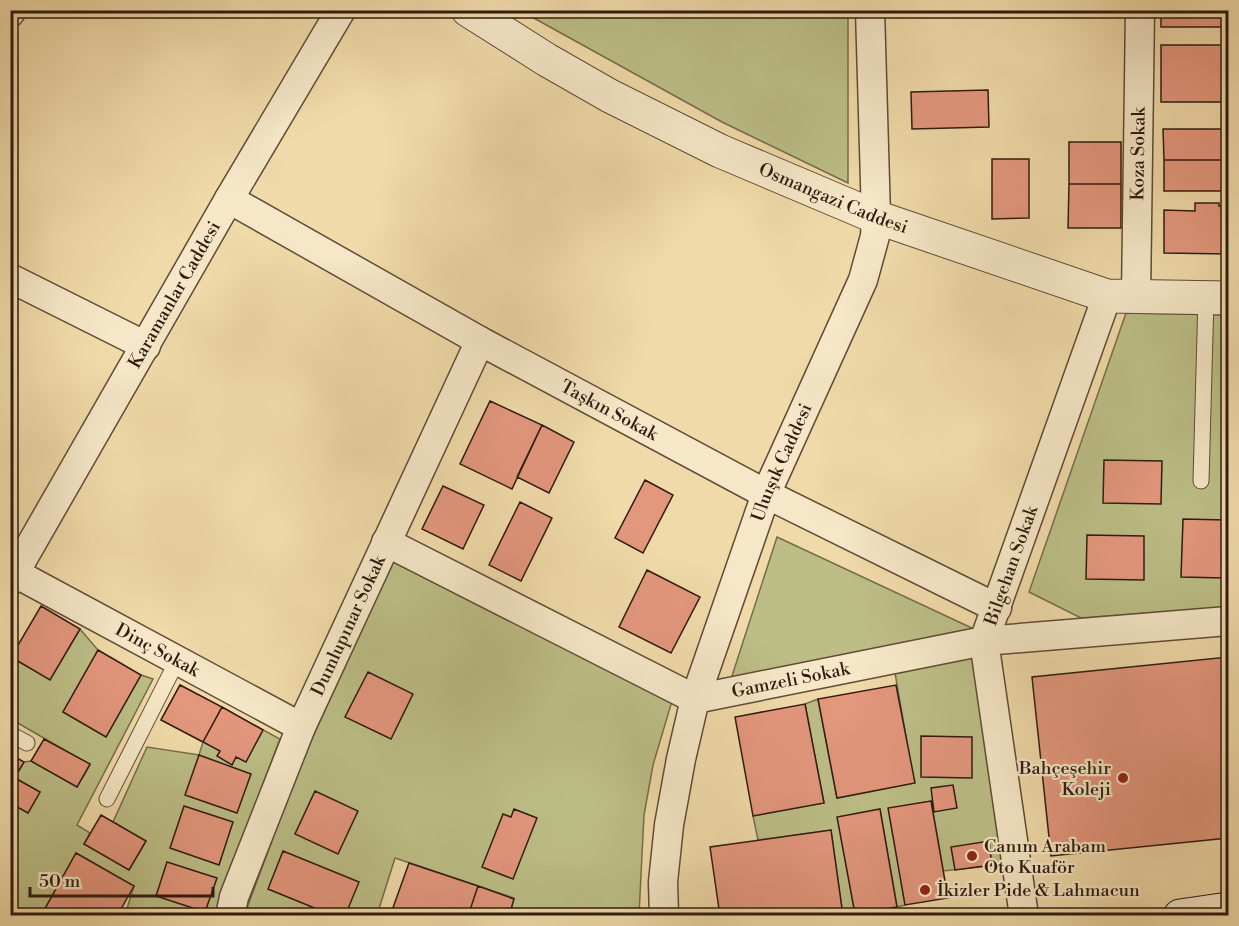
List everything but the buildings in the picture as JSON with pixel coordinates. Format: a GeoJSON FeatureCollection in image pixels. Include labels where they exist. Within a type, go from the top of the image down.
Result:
{"type":"FeatureCollection","features":[{"type":"Feature","properties":{"kind":"street","name":"Karamanlar Caddesi"},"geometry":{"type":"LineString","coordinates":[[13,577],[229,199],[341,10]]}},
{"type":"Feature","properties":{"kind":"street","name":"Osmangazi Caddesi"},"geometry":{"type":"LineString","coordinates":[[468,10],[547,60],[630,106],[720,151],[876,217],[1122,296],[1217,298]]}},
{"type":"Feature","properties":{"kind":"street","name":"Uluışık Caddesi"},"geometry":{"type":"LineString","coordinates":[[664,915],[663,882],[669,825],[681,759],[696,699],[766,494],[863,279],[875,236],[870,10]]}},
{"type":"Feature","properties":{"kind":"street","name":"Koza Sokak"},"geometry":{"type":"LineString","coordinates":[[1122,296],[1140,10]]}},
{"type":"Feature","properties":{"kind":"street","name":"Taşkın Sokak"},"geometry":{"type":"LineString","coordinates":[[229,199],[480,341],[766,494],[997,608]]}},
{"type":"Feature","properties":{"kind":"street"},"geometry":{"type":"LineString","coordinates":[[10,278],[146,346]]}},
{"type":"Feature","properties":{"kind":"street","name":"Bilgehan Sokak"},"geometry":{"type":"LineString","coordinates":[[1024,915],[984,641],[1122,296]]}},
{"type":"Feature","properties":{"kind":"street","name":"Dumlupınar Sokak"},"geometry":{"type":"LineString","coordinates":[[230,915],[234,897],[301,727],[480,341]]}},
{"type":"Feature","properties":{"kind":"street"},"geometry":{"type":"LineString","coordinates":[[386,542],[696,699]]}},
{"type":"Feature","properties":{"kind":"street","name":"Dinç Sokak"},"geometry":{"type":"LineString","coordinates":[[13,577],[301,727]]}},
{"type":"Feature","properties":{"kind":"street","name":"Gamzeli Sokak"},"geometry":{"type":"LineString","coordinates":[[696,699],[984,641],[1228,621]]}},
{"type":"Feature","properties":{"kind":"street"},"geometry":{"type":"LineString","coordinates":[[1180,915],[1228,909]]}},
{"type":"Feature","properties":{"kind":"lane"},"geometry":{"type":"LineString","coordinates":[[1201,481],[1217,298]]}},
{"type":"Feature","properties":{"kind":"lane"},"geometry":{"type":"LineString","coordinates":[[107,799],[177,661]]}},
{"type":"Feature","properties":{"kind":"lane"},"geometry":{"type":"LineString","coordinates":[[10,734],[27,743]]}},
{"type":"Feature","properties":{"kind":"green space"},"geometry":{"type":"Polygon","coordinates":[[[521,11],[848,11],[848,183],[722,122],[521,11]]]}},
{"type":"Feature","properties":{"kind":"green space"},"geometry":{"type":"Polygon","coordinates":[[[1126,313],[1228,315],[1228,607],[1081,618],[1029,592],[1126,313]]]}},
{"type":"Feature","properties":{"kind":"green space"},"geometry":{"type":"Polygon","coordinates":[[[777,537],[974,629],[731,679],[777,537]]]}},
{"type":"Feature","properties":{"kind":"green space"},"geometry":{"type":"Polygon","coordinates":[[[393,562],[672,701],[653,765],[644,815],[639,915],[509,915],[514,898],[395,858],[377,915],[244,916],[300,765],[393,562]]]}},
{"type":"Feature","properties":{"kind":"green space"},"geometry":{"type":"Polygon","coordinates":[[[80,629],[98,650],[63,712],[106,737],[141,675],[153,679],[77,825],[90,833],[84,844],[129,870],[146,841],[113,822],[147,747],[199,755],[203,742],[161,720],[180,685],[280,739],[223,890],[216,915],[125,915],[134,886],[76,853],[41,915],[11,915],[11,803],[28,813],[40,792],[15,778],[24,762],[31,761],[77,787],[90,765],[11,719],[10,657],[50,679],[80,629]]]}},
{"type":"Feature","properties":{"kind":"green space"},"geometry":{"type":"Polygon","coordinates":[[[972,656],[1006,864],[943,871],[931,801],[889,808],[905,905],[897,907],[880,810],[838,817],[855,914],[843,915],[831,830],[758,840],[753,816],[824,803],[805,704],[818,699],[837,798],[914,783],[895,673],[972,656]]]}},
{"type":"Feature","properties":{"kind":"place","name":"Bahçeşehir Koleji"},"geometry":{"type":"Point","coordinates":[1123,778]}},
{"type":"Feature","properties":{"kind":"place","name":"Canım Arabam Oto Kuaför"},"geometry":{"type":"Point","coordinates":[972,856]}},
{"type":"Feature","properties":{"kind":"place","name":"İkizler Pide & Lahmacun"},"geometry":{"type":"Point","coordinates":[925,890]}}]}
